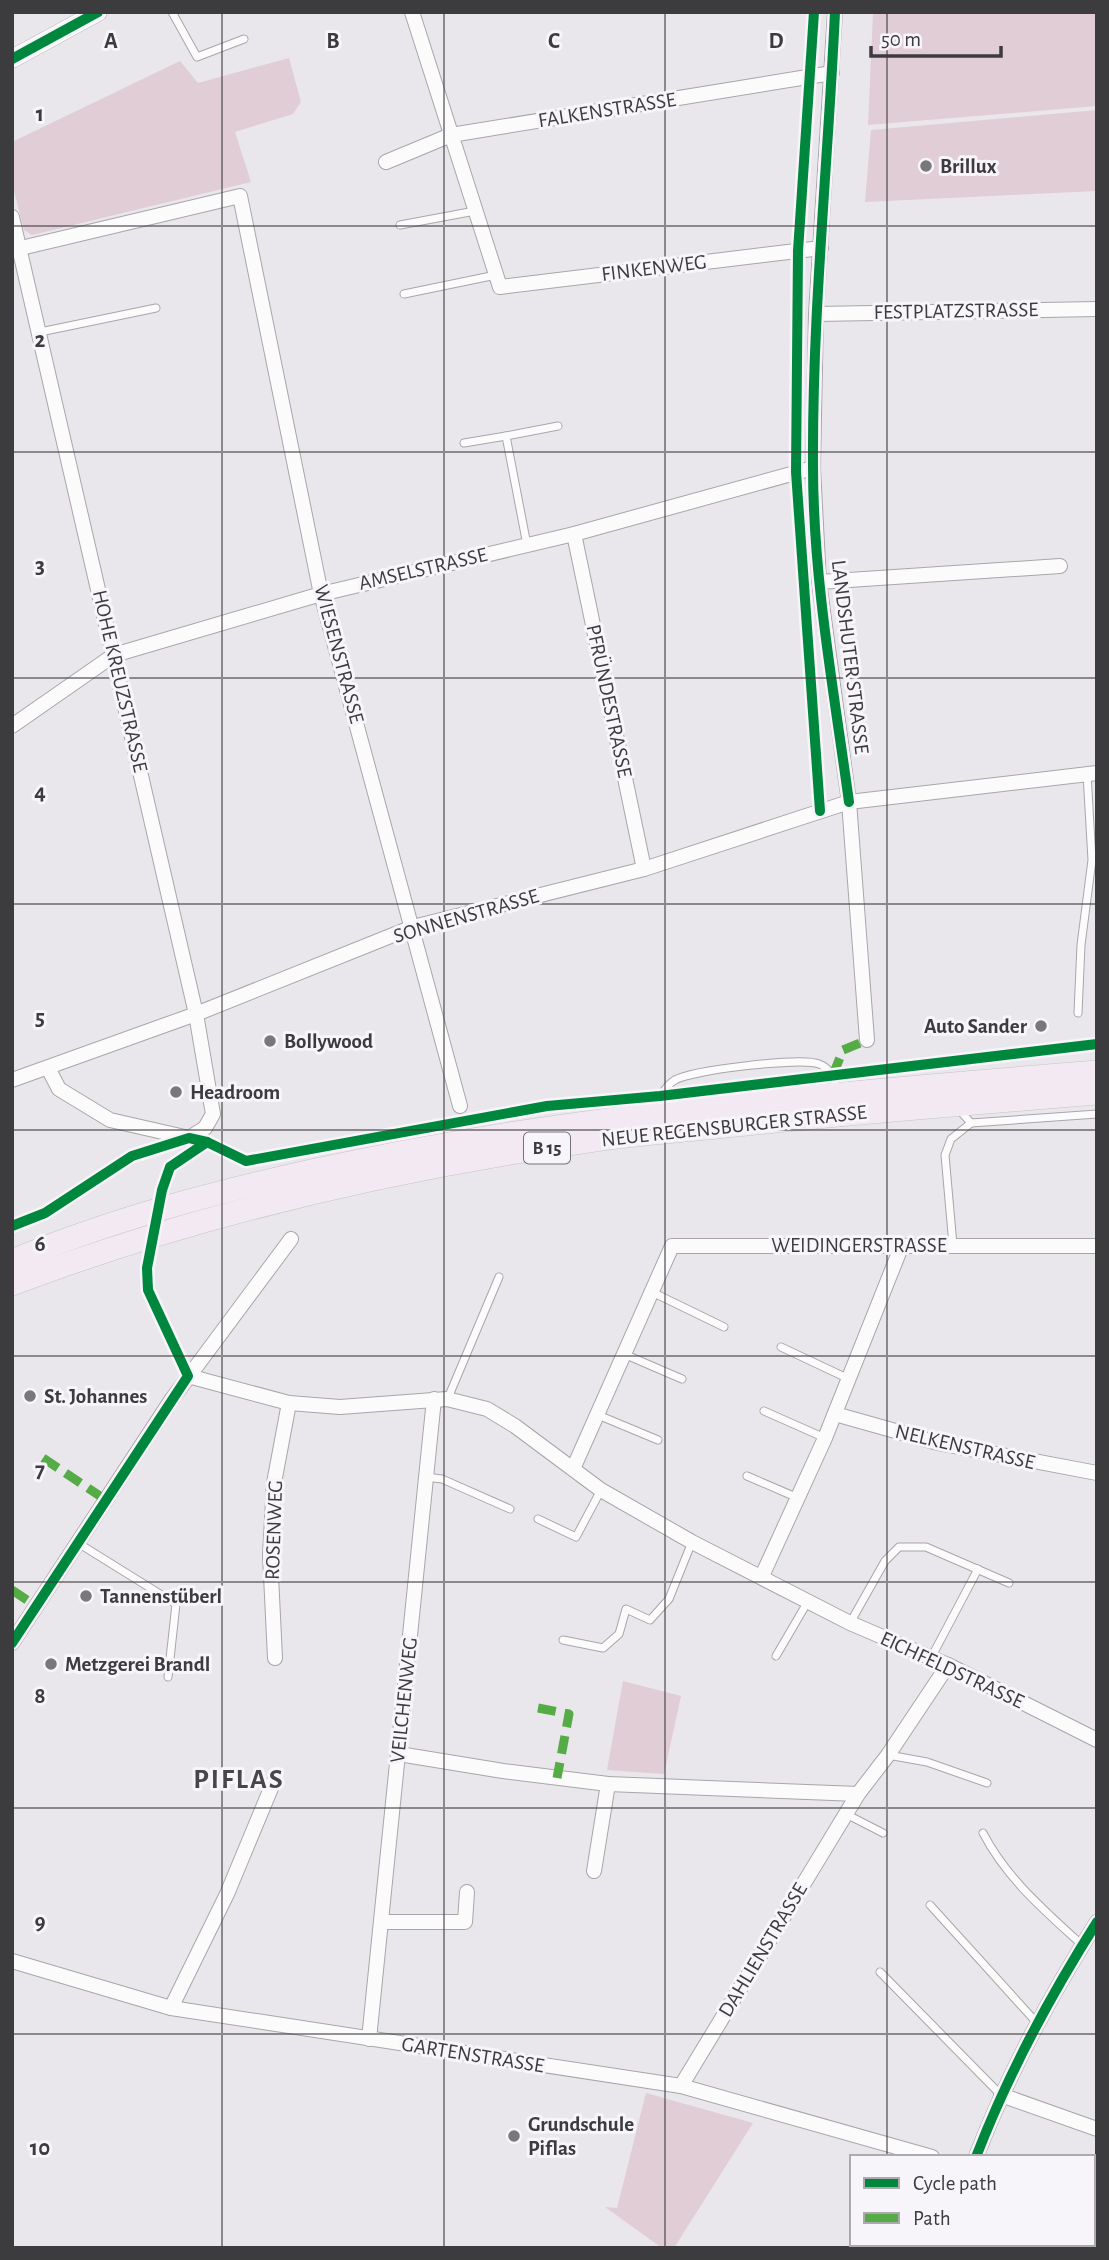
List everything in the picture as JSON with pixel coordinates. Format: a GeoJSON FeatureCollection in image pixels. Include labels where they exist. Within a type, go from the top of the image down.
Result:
{"type":"FeatureCollection","features":[{"type":"Feature","properties":{"kind":"highway","name":"NEUE REGENSBURGER STRASSE"},"geometry":{"type":"LineString","coordinates":[[12,1261],[144,1215],[303,1172],[446,1143],[661,1112],[1097,1072]]}},
{"type":"Feature","properties":{"kind":"highway","name":"NEUE REGENSBURGER STRASSE"},"geometry":{"type":"LineString","coordinates":[[12,1284],[107,1248],[191,1224],[299,1195],[442,1165],[590,1140],[1097,1093]]}},
{"type":"Feature","properties":{"kind":"street"},"geometry":{"type":"LineString","coordinates":[[12,59],[98,12]]}},
{"type":"Feature","properties":{"kind":"street"},"geometry":{"type":"LineString","coordinates":[[412,12],[496,275]]}},
{"type":"Feature","properties":{"kind":"street","name":"LANDSHUTER STRASSE"},"geometry":{"type":"LineString","coordinates":[[835,12],[816,314],[813,468],[819,582],[849,802],[867,1040]]}},
{"type":"Feature","properties":{"kind":"street","name":"FALKENSTRASSE"},"geometry":{"type":"LineString","coordinates":[[386,162],[451,135],[832,74]]}},
{"type":"Feature","properties":{"kind":"street","name":"WIESENSTRASSE"},"geometry":{"type":"LineString","coordinates":[[21,248],[240,195],[321,594],[460,1106]]}},
{"type":"Feature","properties":{"kind":"street","name":"HOHE KREUZSTRASSE"},"geometry":{"type":"LineString","coordinates":[[12,217],[196,1014],[213,1114],[205,1128],[189,1138],[110,1120],[60,1089],[48,1068]]}},
{"type":"Feature","properties":{"kind":"street","name":"FINKENWEG"},"geometry":{"type":"LineString","coordinates":[[496,275],[500,287],[821,248]]}},
{"type":"Feature","properties":{"kind":"street","name":"FESTPLATZSTRASSE"},"geometry":{"type":"LineString","coordinates":[[816,314],[1097,309]]}},
{"type":"Feature","properties":{"kind":"street","name":"AMSELSTRASSE"},"geometry":{"type":"LineString","coordinates":[[12,726],[114,655],[321,594],[573,534],[813,468]]}},
{"type":"Feature","properties":{"kind":"street","name":"PFRÜNDESTRASSE"},"geometry":{"type":"LineString","coordinates":[[573,534],[644,869]]}},
{"type":"Feature","properties":{"kind":"street","name":"LANDSHUTER STRASSE"},"geometry":{"type":"LineString","coordinates":[[819,582],[1060,566]]}},
{"type":"Feature","properties":{"kind":"street","name":"SONNENSTRASSE"},"geometry":{"type":"LineString","coordinates":[[13,1077],[48,1068],[196,1014],[413,927],[644,869],[849,802],[1092,774]]}},
{"type":"Feature","properties":{"kind":"street"},"geometry":{"type":"LineString","coordinates":[[12,1643],[188,1377],[291,1239]]}},
{"type":"Feature","properties":{"kind":"street"},"geometry":{"type":"LineString","coordinates":[[762,1576],[825,1438],[902,1245]]}},
{"type":"Feature","properties":{"kind":"street","name":"WEIDINGERSTRASSE"},"geometry":{"type":"LineString","coordinates":[[573,1469],[672,1246],[1097,1246]]}},
{"type":"Feature","properties":{"kind":"street","name":"EICHFELDSTRASSE"},"geometry":{"type":"LineString","coordinates":[[188,1377],[289,1403],[340,1407],[441,1399],[487,1409],[601,1490],[692,1542],[762,1576],[807,1603],[948,1665],[1097,1740]]}},
{"type":"Feature","properties":{"kind":"street","name":"VEILCHENWEG"},"geometry":{"type":"LineString","coordinates":[[369,2039],[426,1478],[441,1399]]}},
{"type":"Feature","properties":{"kind":"street","name":"ROSENWEG"},"geometry":{"type":"LineString","coordinates":[[275,1658],[270,1555],[274,1483],[289,1403]]}},
{"type":"Feature","properties":{"kind":"street","name":"NELKENSTRASSE"},"geometry":{"type":"LineString","coordinates":[[835,1414],[938,1443],[1097,1473]]}},
{"type":"Feature","properties":{"kind":"street","name":"DAHLIENSTRASSE"},"geometry":{"type":"LineString","coordinates":[[681,2086],[845,1814],[948,1665]]}},
{"type":"Feature","properties":{"kind":"street"},"geometry":{"type":"LineString","coordinates":[[399,1754],[608,1784],[858,1794]]}},
{"type":"Feature","properties":{"kind":"street"},"geometry":{"type":"LineString","coordinates":[[171,2008],[227,1894],[274,1781]]}},
{"type":"Feature","properties":{"kind":"street"},"geometry":{"type":"LineString","coordinates":[[594,1871],[608,1784]]}},
{"type":"Feature","properties":{"kind":"street"},"geometry":{"type":"LineString","coordinates":[[381,1922],[465,1922],[467,1892]]}},
{"type":"Feature","properties":{"kind":"street"},"geometry":{"type":"LineString","coordinates":[[977,2155],[1001,2095],[1037,2023],[1097,1922]]}},
{"type":"Feature","properties":{"kind":"street","name":"GARTENSTRASSE"},"geometry":{"type":"LineString","coordinates":[[12,1962],[171,2008],[681,2086],[925,2155]]}},
{"type":"Feature","properties":{"kind":"street"},"geometry":{"type":"LineString","coordinates":[[1001,2095],[1097,2129]]}},
{"type":"Feature","properties":{"kind":"lane"},"geometry":{"type":"LineString","coordinates":[[172,12],[188,47],[197,57],[244,39]]}},
{"type":"Feature","properties":{"kind":"lane"},"geometry":{"type":"LineString","coordinates":[[400,225],[475,211]]}},
{"type":"Feature","properties":{"kind":"lane"},"geometry":{"type":"LineString","coordinates":[[404,294],[496,275]]}},
{"type":"Feature","properties":{"kind":"lane"},"geometry":{"type":"LineString","coordinates":[[40,332],[156,308]]}},
{"type":"Feature","properties":{"kind":"lane"},"geometry":{"type":"LineString","coordinates":[[464,443],[558,426]]}},
{"type":"Feature","properties":{"kind":"lane"},"geometry":{"type":"LineString","coordinates":[[506,436],[527,545]]}},
{"type":"Feature","properties":{"kind":"lane"},"geometry":{"type":"LineString","coordinates":[[1079,1013],[1081,945],[1092,860],[1092,774]]}},
{"type":"Feature","properties":{"kind":"lane"},"geometry":{"type":"LineString","coordinates":[[661,1112],[660,1096],[674,1080],[716,1069],[800,1062],[820,1064],[833,1075],[837,1094]]}},
{"type":"Feature","properties":{"kind":"lane"},"geometry":{"type":"LineString","coordinates":[[954,1105],[971,1123]]}},
{"type":"Feature","properties":{"kind":"lane"},"geometry":{"type":"LineString","coordinates":[[953,1245],[945,1155],[951,1139],[971,1123],[1097,1114]]}},
{"type":"Feature","properties":{"kind":"lane"},"geometry":{"type":"LineString","coordinates":[[441,1399],[499,1276]]}},
{"type":"Feature","properties":{"kind":"lane"},"geometry":{"type":"LineString","coordinates":[[651,1292],[723,1327]]}},
{"type":"Feature","properties":{"kind":"lane"},"geometry":{"type":"LineString","coordinates":[[781,1347],[849,1379]]}},
{"type":"Feature","properties":{"kind":"lane"},"geometry":{"type":"LineString","coordinates":[[624,1354],[682,1379]]}},
{"type":"Feature","properties":{"kind":"lane"},"geometry":{"type":"LineString","coordinates":[[764,1411],[825,1438]]}},
{"type":"Feature","properties":{"kind":"lane"},"geometry":{"type":"LineString","coordinates":[[598,1415],[658,1440]]}},
{"type":"Feature","properties":{"kind":"lane"},"geometry":{"type":"LineString","coordinates":[[747,1476],[799,1499]]}},
{"type":"Feature","properties":{"kind":"lane"},"geometry":{"type":"LineString","coordinates":[[426,1478],[442,1479],[510,1509]]}},
{"type":"Feature","properties":{"kind":"lane"},"geometry":{"type":"LineString","coordinates":[[538,1519],[576,1537],[601,1490]]}},
{"type":"Feature","properties":{"kind":"lane"},"geometry":{"type":"LineString","coordinates":[[563,1640],[603,1648],[619,1634],[626,1609],[650,1620],[669,1599],[692,1542]]}},
{"type":"Feature","properties":{"kind":"lane"},"geometry":{"type":"LineString","coordinates":[[78,1543],[176,1604],[168,1677]]}},
{"type":"Feature","properties":{"kind":"lane"},"geometry":{"type":"LineString","coordinates":[[850,1623],[885,1561],[898,1546],[926,1547],[1009,1583]]}},
{"type":"Feature","properties":{"kind":"lane"},"geometry":{"type":"LineString","coordinates":[[931,1658],[978,1569]]}},
{"type":"Feature","properties":{"kind":"lane"},"geometry":{"type":"LineString","coordinates":[[776,1656],[807,1603]]}},
{"type":"Feature","properties":{"kind":"lane"},"geometry":{"type":"LineString","coordinates":[[888,1755],[927,1762],[987,1783]]}},
{"type":"Feature","properties":{"kind":"lane"},"geometry":{"type":"LineString","coordinates":[[845,1814],[883,1832]]}},
{"type":"Feature","properties":{"kind":"lane"},"geometry":{"type":"LineString","coordinates":[[983,1833],[994,1855],[1022,1890],[1082,1945]]}},
{"type":"Feature","properties":{"kind":"lane"},"geometry":{"type":"LineString","coordinates":[[930,1905],[1037,2023]]}},
{"type":"Feature","properties":{"kind":"lane"},"geometry":{"type":"LineString","coordinates":[[880,1972],[1001,2095]]}},
{"type":"Feature","properties":{"kind":"shaded area"},"geometry":{"type":"Polygon","coordinates":[[[873,12],[1097,12],[1097,106],[868,125],[873,12]]]}},
{"type":"Feature","properties":{"kind":"shaded area"},"geometry":{"type":"Polygon","coordinates":[[[289,58],[301,102],[293,114],[235,132],[251,182],[32,235],[24,230],[12,183],[12,142],[180,61],[198,83],[289,58]]]}},
{"type":"Feature","properties":{"kind":"shaded area"},"geometry":{"type":"Polygon","coordinates":[[[1097,110],[1097,191],[865,202],[871,130],[1097,110]]]}},
{"type":"Feature","properties":{"kind":"shaded area"},"geometry":{"type":"Polygon","coordinates":[[[623,1681],[681,1696],[664,1774],[607,1770],[623,1681]]]}},
{"type":"Feature","properties":{"kind":"shaded area"},"geometry":{"type":"Polygon","coordinates":[[[646,2093],[753,2123],[674,2248],[662,2248],[605,2207],[617,2208],[646,2093]]]}},
{"type":"Feature","properties":{"kind":"marked path"},"geometry":{"type":"LineString","coordinates":[[833,1075],[843,1050],[867,1040]]}},
{"type":"Feature","properties":{"kind":"marked path"},"geometry":{"type":"LineString","coordinates":[[43,1458],[106,1500]]}},
{"type":"Feature","properties":{"kind":"marked path"},"geometry":{"type":"LineString","coordinates":[[12,1590],[36,1606]]}},
{"type":"Feature","properties":{"kind":"marked path"},"geometry":{"type":"LineString","coordinates":[[538,1708],[569,1714],[557,1778]]}},
{"type":"Feature","properties":{"kind":"cycle path"},"geometry":{"type":"LineString","coordinates":[[12,59],[98,12]]}},
{"type":"Feature","properties":{"kind":"cycle path"},"geometry":{"type":"LineString","coordinates":[[814,12],[798,251],[796,472],[820,811]]}},
{"type":"Feature","properties":{"kind":"cycle path"},"geometry":{"type":"LineString","coordinates":[[835,12],[818,296],[813,466],[820,593],[849,802]]}},
{"type":"Feature","properties":{"kind":"cycle path"},"geometry":{"type":"LineString","coordinates":[[12,1226],[45,1213],[132,1156],[189,1138],[207,1142],[246,1161],[547,1106],[660,1096],[1097,1044]]}},
{"type":"Feature","properties":{"kind":"cycle path"},"geometry":{"type":"LineString","coordinates":[[12,1643],[188,1376],[148,1290],[147,1268],[162,1190],[170,1167],[207,1142]]}},
{"type":"Feature","properties":{"kind":"cycle path"},"geometry":{"type":"LineString","coordinates":[[977,2155],[1031,2036],[1097,1922]]}},
{"type":"Feature","properties":{"kind":"place","name":"Brillux"},"geometry":{"type":"Point","coordinates":[926,166]}},
{"type":"Feature","properties":{"kind":"place","name":"Auto Sander"},"geometry":{"type":"Point","coordinates":[1041,1026]}},
{"type":"Feature","properties":{"kind":"place","name":"Bollywood"},"geometry":{"type":"Point","coordinates":[270,1041]}},
{"type":"Feature","properties":{"kind":"place","name":"Headroom"},"geometry":{"type":"Point","coordinates":[176,1092]}},
{"type":"Feature","properties":{"kind":"place","name":"St. Johannes"},"geometry":{"type":"Point","coordinates":[30,1396]}},
{"type":"Feature","properties":{"kind":"place","name":"Tannenstüberl"},"geometry":{"type":"Point","coordinates":[86,1596]}},
{"type":"Feature","properties":{"kind":"place","name":"Metzgerei Brandl"},"geometry":{"type":"Point","coordinates":[51,1664]}},
{"type":"Feature","properties":{"kind":"place","name":"Grundschule Piflas"},"geometry":{"type":"Point","coordinates":[514,2136]}},
{"type":"Feature","properties":{"kind":"district","name":"PIFLAS"},"geometry":{"type":"Point","coordinates":[239,1780]}}]}
